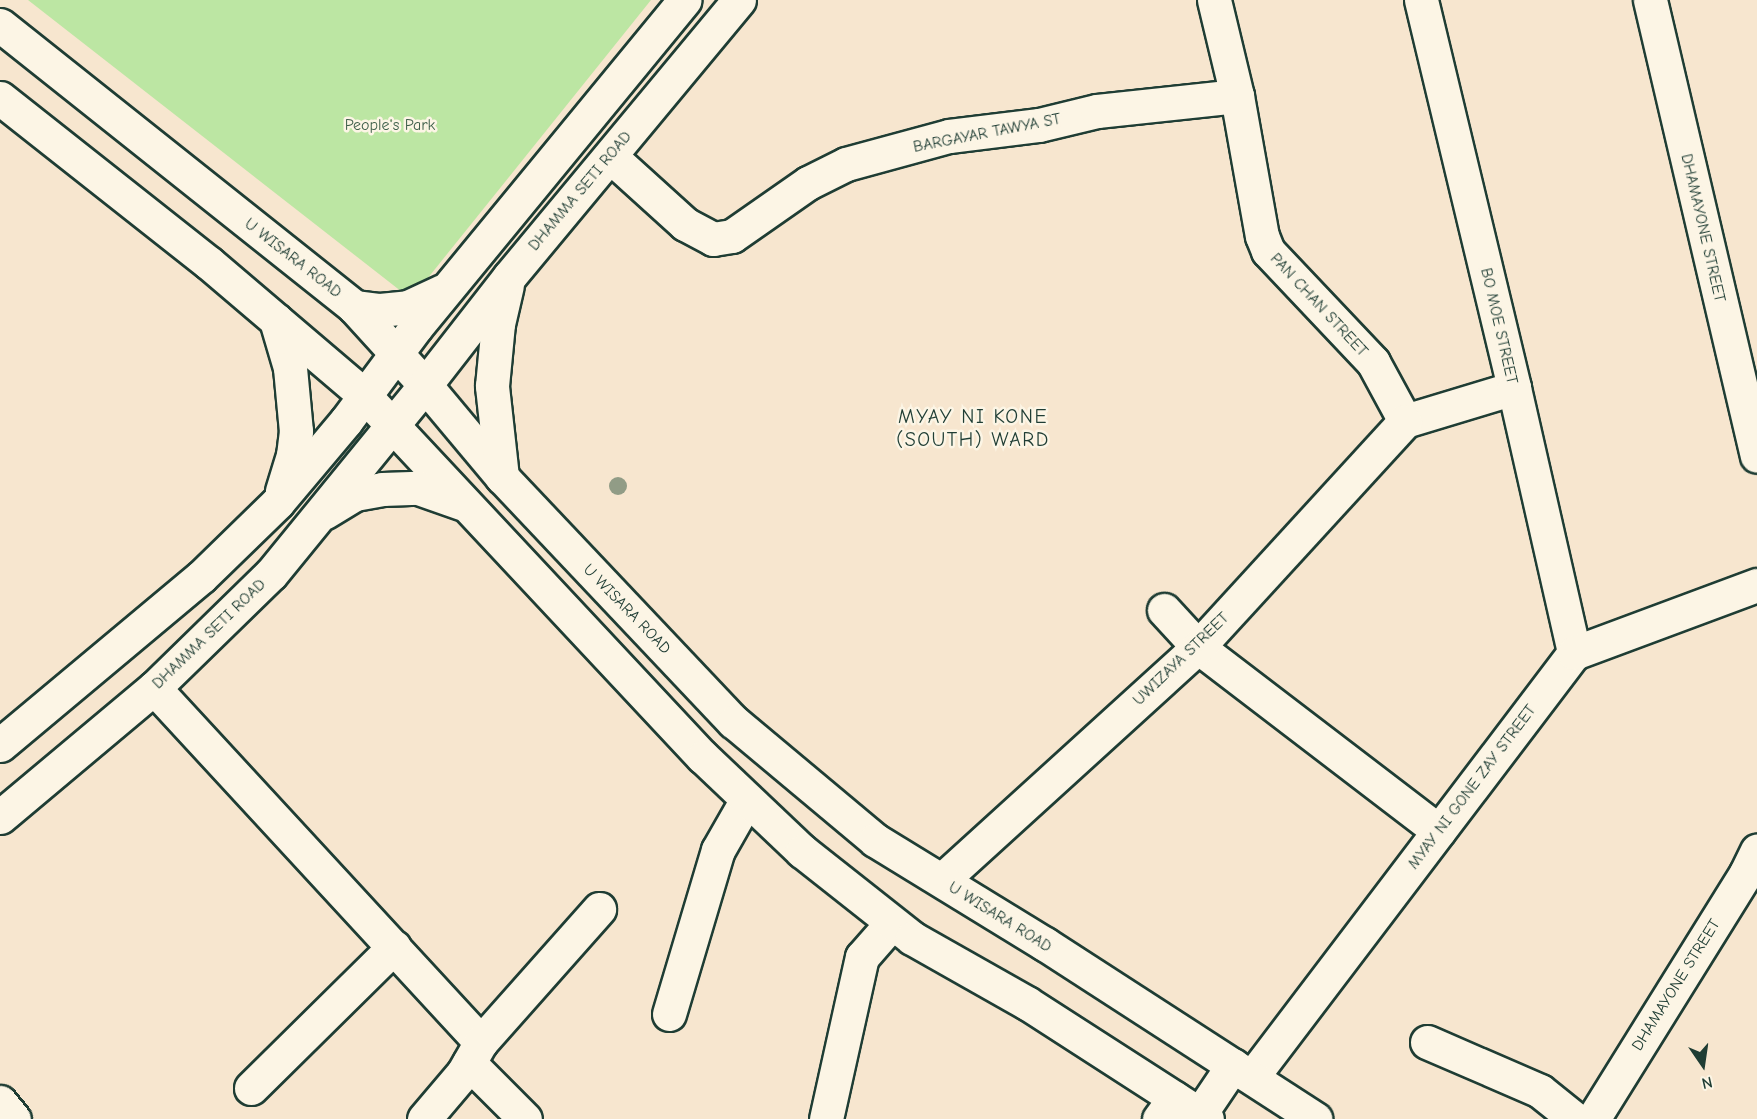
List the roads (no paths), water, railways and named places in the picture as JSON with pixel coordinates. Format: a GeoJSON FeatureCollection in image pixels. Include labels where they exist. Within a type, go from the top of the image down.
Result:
{"type":"FeatureCollection","features":[{"type":"Feature","properties":{"kind":"main road"},"geometry":{"type":"LineString","coordinates":[[0,745],[201,577],[278,502],[686,0]]}},
{"type":"Feature","properties":{"kind":"main road","name":"DHAMMA SETI ROAD"},"geometry":{"type":"LineString","coordinates":[[0,817],[154,688],[271,574],[313,519],[425,385],[509,277],[739,0]]}},
{"type":"Feature","properties":{"kind":"main road","name":"PAN CHAN STREET"},"geometry":{"type":"LineString","coordinates":[[1214,0],[1238,96],[1264,244],[1373,362],[1405,421]]}},
{"type":"Feature","properties":{"kind":"main road","name":"BO MOE STREET"},"geometry":{"type":"LineString","coordinates":[[1421,0],[1514,388],[1574,653]]}},
{"type":"Feature","properties":{"kind":"main road","name":"DHAMAYONE STREET"},"geometry":{"type":"LineString","coordinates":[[1650,0],[1757,456]]}},
{"type":"Feature","properties":{"kind":"main road","name":"U WISARA ROAD"},"geometry":{"type":"LineString","coordinates":[[0,25],[354,307],[425,385],[502,477],[734,722],[875,840],[942,880],[1315,1119]]}},
{"type":"Feature","properties":{"kind":"main road","name":"BARGAYAR TAWYA ST"},"geometry":{"type":"LineString","coordinates":[[610,156],[685,224],[713,239],[732,236],[808,183],[846,164],[950,136],[1039,125],[1097,111],[1238,96]]}},
{"type":"Feature","properties":{"kind":"main road"},"geometry":{"type":"LineString","coordinates":[[0,98],[200,255],[364,395],[623,673],[746,801],[802,851],[891,924],[1028,1004],[1185,1113]]}},
{"type":"Feature","properties":{"kind":"main road"},"geometry":{"type":"LineString","coordinates":[[502,477],[492,386],[498,324],[509,277]]}},
{"type":"Feature","properties":{"kind":"main road"},"geometry":{"type":"LineString","coordinates":[[354,307],[380,310],[408,307],[452,286]]}},
{"type":"Feature","properties":{"kind":"main road"},"geometry":{"type":"LineString","coordinates":[[276,320],[290,368],[296,431],[293,455],[278,502]]}},
{"type":"Feature","properties":{"kind":"main road"},"geometry":{"type":"LineString","coordinates":[[1405,421],[1514,388]]}},
{"type":"Feature","properties":{"kind":"main road","name":"UWIZAYA STREET"},"geometry":{"type":"LineString","coordinates":[[942,880],[1198,647],[1405,421]]}},
{"type":"Feature","properties":{"kind":"main road"},"geometry":{"type":"LineString","coordinates":[[313,519],[355,494],[382,489],[418,488],[468,506]]}},
{"type":"Feature","properties":{"kind":"main road"},"geometry":{"type":"LineString","coordinates":[[1574,653],[1757,585]]}},
{"type":"Feature","properties":{"kind":"main road"},"geometry":{"type":"LineString","coordinates":[[1164,610],[1198,647],[1439,831]]}},
{"type":"Feature","properties":{"kind":"main road","name":"MYAY NI GONE ZAY STREET"},"geometry":{"type":"LineString","coordinates":[[1185,1113],[1242,1071],[1439,831],[1574,653]]}},
{"type":"Feature","properties":{"kind":"main road"},"geometry":{"type":"LineString","coordinates":[[154,688],[394,947],[525,1119]]}},
{"type":"Feature","properties":{"kind":"main road"},"geometry":{"type":"LineString","coordinates":[[669,1014],[718,850],[746,801]]}},
{"type":"Feature","properties":{"kind":"main road","name":"DHAMAYONE STREET"},"geometry":{"type":"LineString","coordinates":[[1593,1119],[1746,873],[1757,850]]}},
{"type":"Feature","properties":{"kind":"main road"},"geometry":{"type":"LineString","coordinates":[[424,1119],[475,1052],[599,909]]}},
{"type":"Feature","properties":{"kind":"main road"},"geometry":{"type":"LineString","coordinates":[[826,1119],[862,957],[891,924]]}},
{"type":"Feature","properties":{"kind":"main road"},"geometry":{"type":"LineString","coordinates":[[251,1088],[394,947]]}},
{"type":"Feature","properties":{"kind":"main road"},"geometry":{"type":"LineString","coordinates":[[1427,1042],[1540,1091],[1575,1119]]}},
{"type":"Feature","properties":{"kind":"main road"},"geometry":{"type":"LineString","coordinates":[[0,1102],[14,1119]]}},
{"type":"Feature","properties":{"kind":"district","name":"MYAY NI KONE (SOUTH) WARD"},"geometry":{"type":"Point","coordinates":[973,428]}},
{"type":"Feature","properties":{"kind":"park label","name":"People's Park"},"geometry":{"type":"Point","coordinates":[390,125]}}]}
